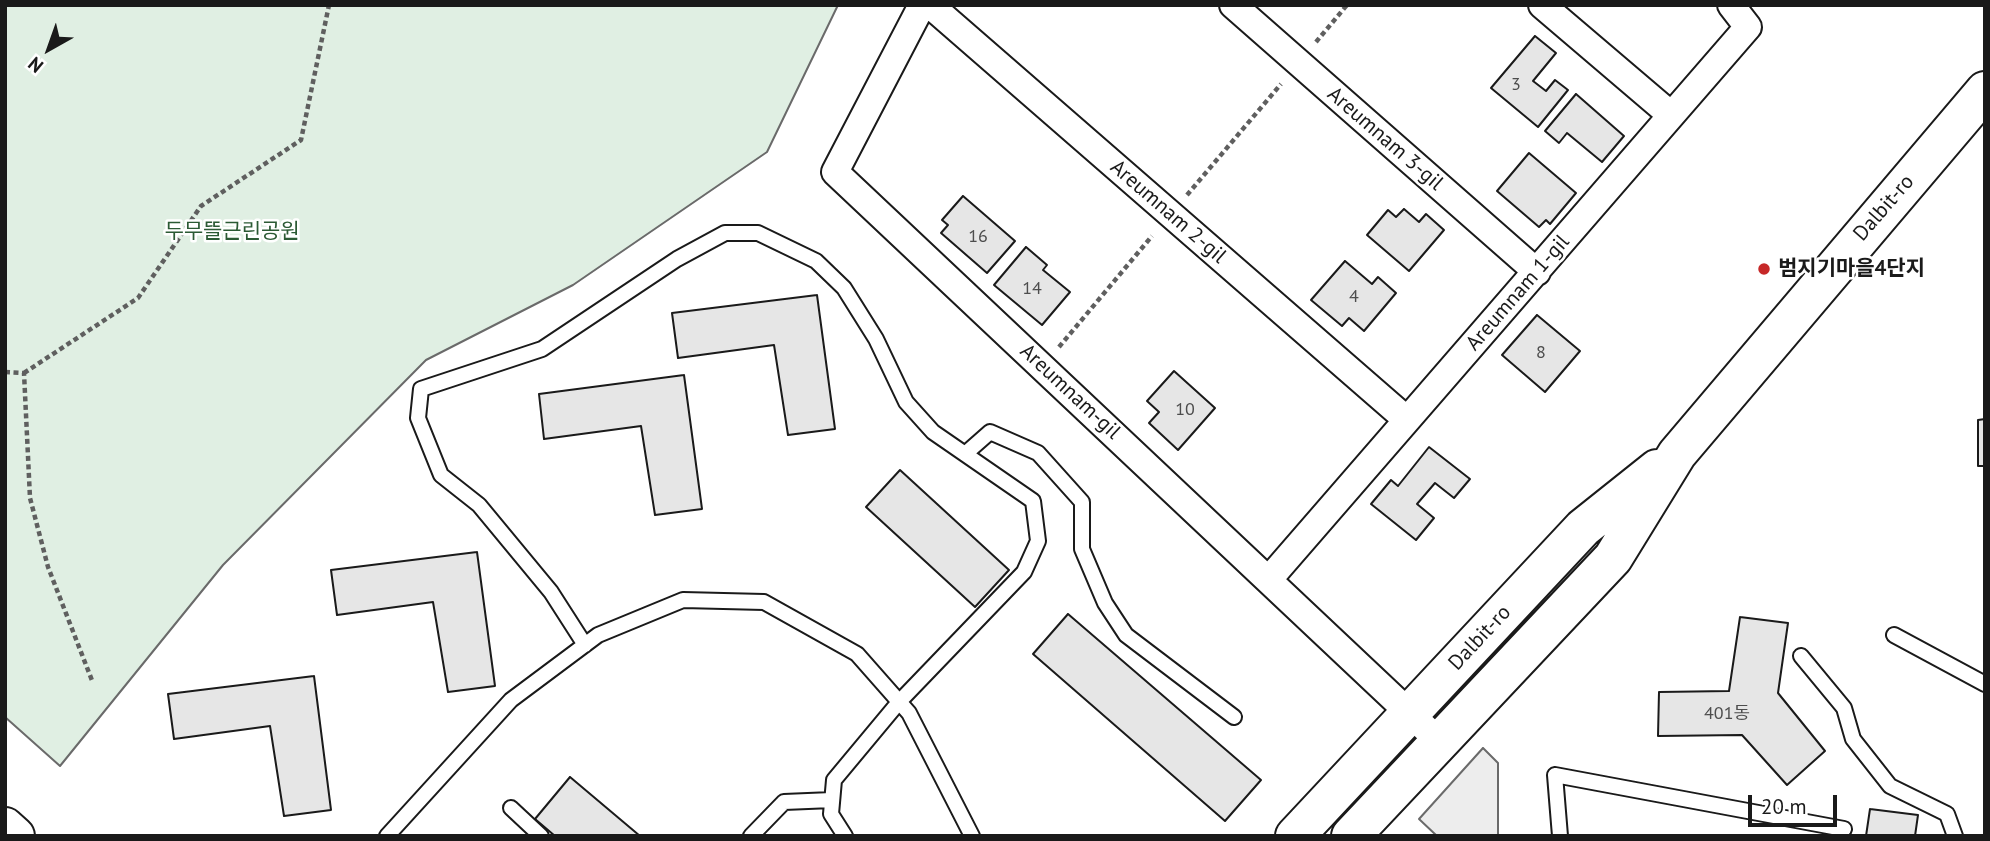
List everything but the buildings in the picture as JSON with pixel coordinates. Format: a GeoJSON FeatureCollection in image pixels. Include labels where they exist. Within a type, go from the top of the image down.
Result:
{"type":"FeatureCollection","features":[{"type":"Feature","properties":{"kind":"street","name":"Areumnam-gil"},"geometry":{"type":"LineString","coordinates":[[922,5],[835,172],[1270,578],[1409,715],[1440,741]]}},
{"type":"Feature","properties":{"kind":"street","name":"Areumnam 2-gil"},"geometry":{"type":"LineString","coordinates":[[930,5],[1406,420]]}},
{"type":"Feature","properties":{"kind":"street","name":"Areumnam 3-gil"},"geometry":{"type":"LineString","coordinates":[[1233,5],[1537,272]]}},
{"type":"Feature","properties":{"kind":"street"},"geometry":{"type":"LineString","coordinates":[[1542,5],[1671,115]]}},
{"type":"Feature","properties":{"kind":"street","name":"Areumnam 1-gil"},"geometry":{"type":"LineString","coordinates":[[1270,578],[1748,27],[1731,5]]}},
{"type":"Feature","properties":{"kind":"street","name":"Dalbit-ro"},"geometry":{"type":"LineString","coordinates":[[1351,836],[1613,558],[1677,454],[1985,91]]}},
{"type":"Feature","properties":{"kind":"street","name":"Dalbit-ro"},"geometry":{"type":"LineString","coordinates":[[1295,836],[1583,528],[1677,454]]}},
{"type":"Feature","properties":{"kind":"street"},"geometry":{"type":"LineString","coordinates":[[5,827],[15,836]]}},
{"type":"Feature","properties":{"kind":"lane"},"geometry":{"type":"LineString","coordinates":[[585,645],[551,592],[479,505],[441,475],[418,418],[421,389],[542,349],[677,259],[725,233],[758,233],[816,261],[844,288],[876,339],[906,402],[933,432],[1033,501],[1038,541],[1024,572],[899,702],[834,780],[831,814],[845,836]]}},
{"type":"Feature","properties":{"kind":"lane"},"geometry":{"type":"LineString","coordinates":[[965,454],[990,432],[1038,453],[1082,502],[1082,549],[1105,603],[1126,635],[1234,717]]}},
{"type":"Feature","properties":{"kind":"lane"},"geometry":{"type":"LineString","coordinates":[[387,836],[511,700],[598,635],[683,600],[764,602],[858,654],[909,713],[972,836]]}},
{"type":"Feature","properties":{"kind":"lane"},"geometry":{"type":"LineString","coordinates":[[1894,635],[1985,684]]}},
{"type":"Feature","properties":{"kind":"lane"},"geometry":{"type":"LineString","coordinates":[[1801,656],[1844,708],[1853,738],[1890,786],[1947,814],[1955,836]]}},
{"type":"Feature","properties":{"kind":"lane"},"geometry":{"type":"LineString","coordinates":[[1560,836],[1555,775],[1844,829]]}},
{"type":"Feature","properties":{"kind":"lane"},"geometry":{"type":"LineString","coordinates":[[751,836],[784,802],[832,800]]}},
{"type":"Feature","properties":{"kind":"lane"},"geometry":{"type":"LineString","coordinates":[[511,808],[541,836]]}},
{"type":"Feature","properties":{"kind":"path"},"geometry":{"type":"LineString","coordinates":[[5,372],[24,373],[138,298],[201,206],[301,140],[329,5]]}},
{"type":"Feature","properties":{"kind":"path"},"geometry":{"type":"LineString","coordinates":[[1042,366],[1347,5]]}},
{"type":"Feature","properties":{"kind":"path"},"geometry":{"type":"LineString","coordinates":[[24,373],[30,498],[48,568],[93,683]]}},
{"type":"Feature","properties":{"kind":"green space","name":"두무뜰근린공원"},"geometry":{"type":"Polygon","coordinates":[[[5,5],[838,5],[767,152],[573,285],[426,360],[223,565],[60,766],[5,717],[5,5]]]}},
{"type":"Feature","properties":{"kind":"shaded area"},"geometry":{"type":"Polygon","coordinates":[[[1483,748],[1498,763],[1498,836],[1437,836],[1419,819],[1483,748]]]}},
{"type":"Feature","properties":{"kind":"place","name":"범지기마을4단지"},"geometry":{"type":"Point","coordinates":[1764,269]}}]}
